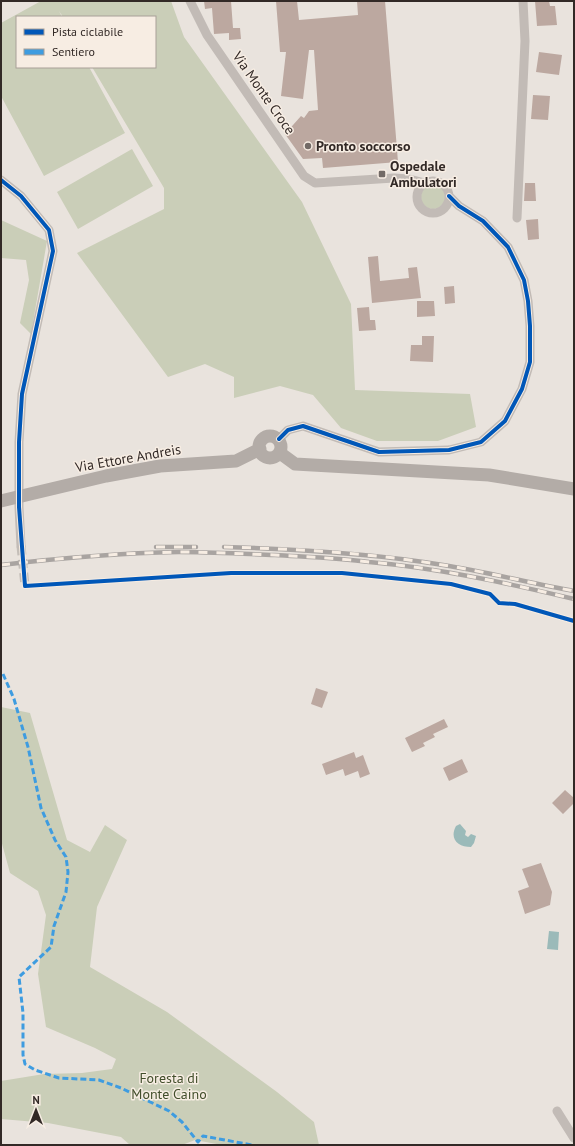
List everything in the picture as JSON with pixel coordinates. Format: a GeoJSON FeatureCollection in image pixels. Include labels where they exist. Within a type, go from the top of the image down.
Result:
{"type":"FeatureCollection","features":[{"type":"Feature","properties":{"kind":"street","name":"Via Monte Croce"},"geometry":{"type":"LineString","coordinates":[[190,1],[207,35],[304,176],[315,183],[394,178],[409,179],[425,183]]}},
{"type":"Feature","properties":{"kind":"street"},"geometry":{"type":"LineString","coordinates":[[517,218],[525,41],[523,1]]}},
{"type":"Feature","properties":{"kind":"street"},"geometry":{"type":"LineString","coordinates":[[409,179],[418,193]]}},
{"type":"Feature","properties":{"kind":"street"},"geometry":{"type":"LineString","coordinates":[[1,180],[21,196],[49,230],[53,251],[22,394],[19,442],[19,507],[21,546]]}},
{"type":"Feature","properties":{"kind":"street"},"geometry":{"type":"LineString","coordinates":[[446,206],[449,196],[447,188],[439,182],[434,181],[425,183],[419,189],[418,202],[420,206],[427,211],[437,212],[446,206],[459,206]]}},
{"type":"Feature","properties":{"kind":"street"},"geometry":{"type":"LineString","coordinates":[[279,440],[288,430],[304,426],[379,452],[448,450],[481,442],[505,420],[522,389],[530,362],[530,326],[528,301],[524,280],[508,248],[483,221],[459,206],[449,196]]}},
{"type":"Feature","properties":{"kind":"street"},"geometry":{"type":"LineString","coordinates":[[272,436],[279,440],[282,448],[277,456],[268,458],[261,453],[261,441],[264,438],[272,436]]}},
{"type":"Feature","properties":{"kind":"street","name":"Via Ettore Andreis"},"geometry":{"type":"LineString","coordinates":[[1,501],[106,476],[160,466],[236,461],[260,449]]}},
{"type":"Feature","properties":{"kind":"street"},"geometry":{"type":"LineString","coordinates":[[280,453],[294,464],[489,475],[574,489]]}},
{"type":"Feature","properties":{"kind":"street"},"geometry":{"type":"LineString","coordinates":[[557,1111],[574,1138]]}},
{"type":"Feature","properties":{"kind":"green space"},"geometry":{"type":"Polygon","coordinates":[[[41,1],[171,1],[184,37],[302,202],[351,304],[355,390],[470,394],[476,427],[438,441],[377,441],[341,428],[313,395],[280,386],[234,398],[234,377],[205,364],[168,377],[77,253],[164,209],[164,188],[93,68],[156,68],[156,16],[62,16],[59,11],[62,16],[16,16],[16,68],[90,68],[125,133],[44,176],[1,96],[1,23],[41,1]]]}},
{"type":"Feature","properties":{"kind":"green space"},"geometry":{"type":"Polygon","coordinates":[[[132,149],[153,186],[78,229],[57,192],[132,149]]]}},
{"type":"Feature","properties":{"kind":"green space"},"geometry":{"type":"Polygon","coordinates":[[[433,185],[441,189],[445,197],[441,205],[433,209],[425,205],[421,197],[425,189],[433,185]]]}},
{"type":"Feature","properties":{"kind":"green space"},"geometry":{"type":"Polygon","coordinates":[[[1,220],[47,241],[31,334],[20,323],[29,280],[26,260],[1,258],[1,220]]]}},
{"type":"Feature","properties":{"kind":"green space","name":"Foresta di Monte Caino"},"geometry":{"type":"Polygon","coordinates":[[[1,707],[30,713],[67,840],[90,852],[105,825],[127,840],[97,907],[90,967],[167,1012],[277,1092],[314,1122],[319,1145],[222,1145],[195,1140],[182,1145],[130,1145],[121,1137],[48,1123],[1,1119],[1,1081],[44,1074],[82,1073],[112,1069],[116,1059],[95,1048],[46,1027],[38,974],[46,915],[38,891],[10,873],[1,840],[1,707]]]}},
{"type":"Feature","properties":{"kind":"water"},"geometry":{"type":"Polygon","coordinates":[[[460,824],[466,831],[465,835],[468,837],[471,834],[476,836],[471,847],[462,846],[454,838],[456,826],[460,824]]]}},
{"type":"Feature","properties":{"kind":"water"},"geometry":{"type":"Polygon","coordinates":[[[549,931],[559,932],[558,950],[547,949],[549,931]]]}},
{"type":"Feature","properties":{"kind":"building"},"geometry":{"type":"Polygon","coordinates":[[[204,1],[231,1],[233,28],[240,28],[241,39],[229,40],[229,33],[214,34],[212,8],[205,9],[204,1]]]}},
{"type":"Feature","properties":{"kind":"building"},"geometry":{"type":"Polygon","coordinates":[[[276,1],[297,1],[299,20],[358,15],[357,1],[385,1],[398,162],[323,168],[322,158],[303,159],[285,134],[301,116],[304,118],[309,111],[318,110],[314,50],[309,50],[303,99],[281,96],[286,52],[280,52],[276,1]]]}},
{"type":"Feature","properties":{"kind":"building"},"geometry":{"type":"Polygon","coordinates":[[[535,1],[549,1],[550,6],[555,6],[557,25],[537,26],[535,1]]]}},
{"type":"Feature","properties":{"kind":"building"},"geometry":{"type":"Polygon","coordinates":[[[539,52],[562,55],[559,75],[536,72],[539,52]]]}},
{"type":"Feature","properties":{"kind":"building"},"geometry":{"type":"Polygon","coordinates":[[[533,95],[550,96],[548,120],[531,119],[533,95]]]}},
{"type":"Feature","properties":{"kind":"building"},"geometry":{"type":"Polygon","coordinates":[[[525,183],[535,183],[536,201],[524,201],[525,183]]]}},
{"type":"Feature","properties":{"kind":"building"},"geometry":{"type":"Polygon","coordinates":[[[538,219],[539,239],[528,240],[526,220],[538,219]]]}},
{"type":"Feature","properties":{"kind":"building"},"geometry":{"type":"Polygon","coordinates":[[[378,256],[380,281],[409,278],[408,268],[417,267],[421,298],[372,303],[368,257],[378,256]]]}},
{"type":"Feature","properties":{"kind":"building"},"geometry":{"type":"Polygon","coordinates":[[[454,286],[455,303],[445,304],[444,287],[454,286]]]}},
{"type":"Feature","properties":{"kind":"building"},"geometry":{"type":"Polygon","coordinates":[[[417,301],[434,301],[435,316],[417,317],[417,301]]]}},
{"type":"Feature","properties":{"kind":"building"},"geometry":{"type":"Polygon","coordinates":[[[369,307],[370,320],[375,320],[376,330],[359,331],[357,308],[369,307]]]}},
{"type":"Feature","properties":{"kind":"building"},"geometry":{"type":"Polygon","coordinates":[[[422,336],[434,336],[433,362],[410,361],[411,345],[422,345],[422,336]]]}},
{"type":"Feature","properties":{"kind":"building"},"geometry":{"type":"Polygon","coordinates":[[[316,688],[328,692],[322,708],[311,704],[316,688]]]}},
{"type":"Feature","properties":{"kind":"building"},"geometry":{"type":"Polygon","coordinates":[[[444,719],[448,727],[433,734],[435,737],[423,743],[425,746],[412,752],[405,738],[444,719]]]}},
{"type":"Feature","properties":{"kind":"building"},"geometry":{"type":"Polygon","coordinates":[[[354,752],[356,758],[363,755],[370,774],[360,778],[358,771],[345,776],[343,769],[326,775],[322,764],[354,752]]]}},
{"type":"Feature","properties":{"kind":"building"},"geometry":{"type":"Polygon","coordinates":[[[462,759],[468,772],[449,781],[443,768],[462,759]]]}},
{"type":"Feature","properties":{"kind":"building"},"geometry":{"type":"Polygon","coordinates":[[[565,790],[574,798],[574,803],[563,814],[552,803],[565,790]]]}},
{"type":"Feature","properties":{"kind":"building"},"geometry":{"type":"Polygon","coordinates":[[[541,863],[552,892],[550,905],[525,914],[518,891],[529,887],[522,869],[541,863]]]}},
{"type":"Feature","properties":{"kind":"tunnel"},"geometry":{"type":"LineString","coordinates":[[21,546],[25,586]]}},
{"type":"Feature","properties":{"kind":"railway"},"geometry":{"type":"LineString","coordinates":[[156,547],[196,547]]}},
{"type":"Feature","properties":{"kind":"railway"},"geometry":{"type":"LineString","coordinates":[[224,547],[306,550],[389,557],[459,568],[574,591]]}},
{"type":"Feature","properties":{"kind":"railway"},"geometry":{"type":"LineString","coordinates":[[1,565],[134,553],[203,552],[311,557],[395,565],[447,572],[574,599]]}},
{"type":"Feature","properties":{"kind":"marked path"},"geometry":{"type":"LineString","coordinates":[[3,674],[14,699],[28,747],[41,808],[55,840],[66,857],[68,872],[66,892],[54,926],[51,947],[19,977],[23,1013],[23,1055],[25,1064],[35,1070],[59,1078],[99,1080],[121,1088],[169,1111],[182,1122],[198,1142],[203,1136],[252,1145]]}},
{"type":"Feature","properties":{"kind":"cycle path"},"geometry":{"type":"LineString","coordinates":[[1,180],[21,196],[49,230],[53,251],[22,394],[19,442],[19,507],[25,586],[231,573],[342,573],[451,584],[490,594],[499,603],[515,604],[574,621]]}},
{"type":"Feature","properties":{"kind":"cycle path"},"geometry":{"type":"LineString","coordinates":[[279,439],[288,430],[303,426],[379,452],[449,450],[481,442],[505,421],[522,389],[530,362],[530,326],[528,301],[524,280],[508,247],[483,221],[459,206],[449,196]]}},
{"type":"Feature","properties":{"kind":"place","name":"Pronto soccorso"},"geometry":{"type":"Point","coordinates":[308,146]}},
{"type":"Feature","properties":{"kind":"place","name":"Ospedale Ambulatori"},"geometry":{"type":"Point","coordinates":[382,174]}}]}
